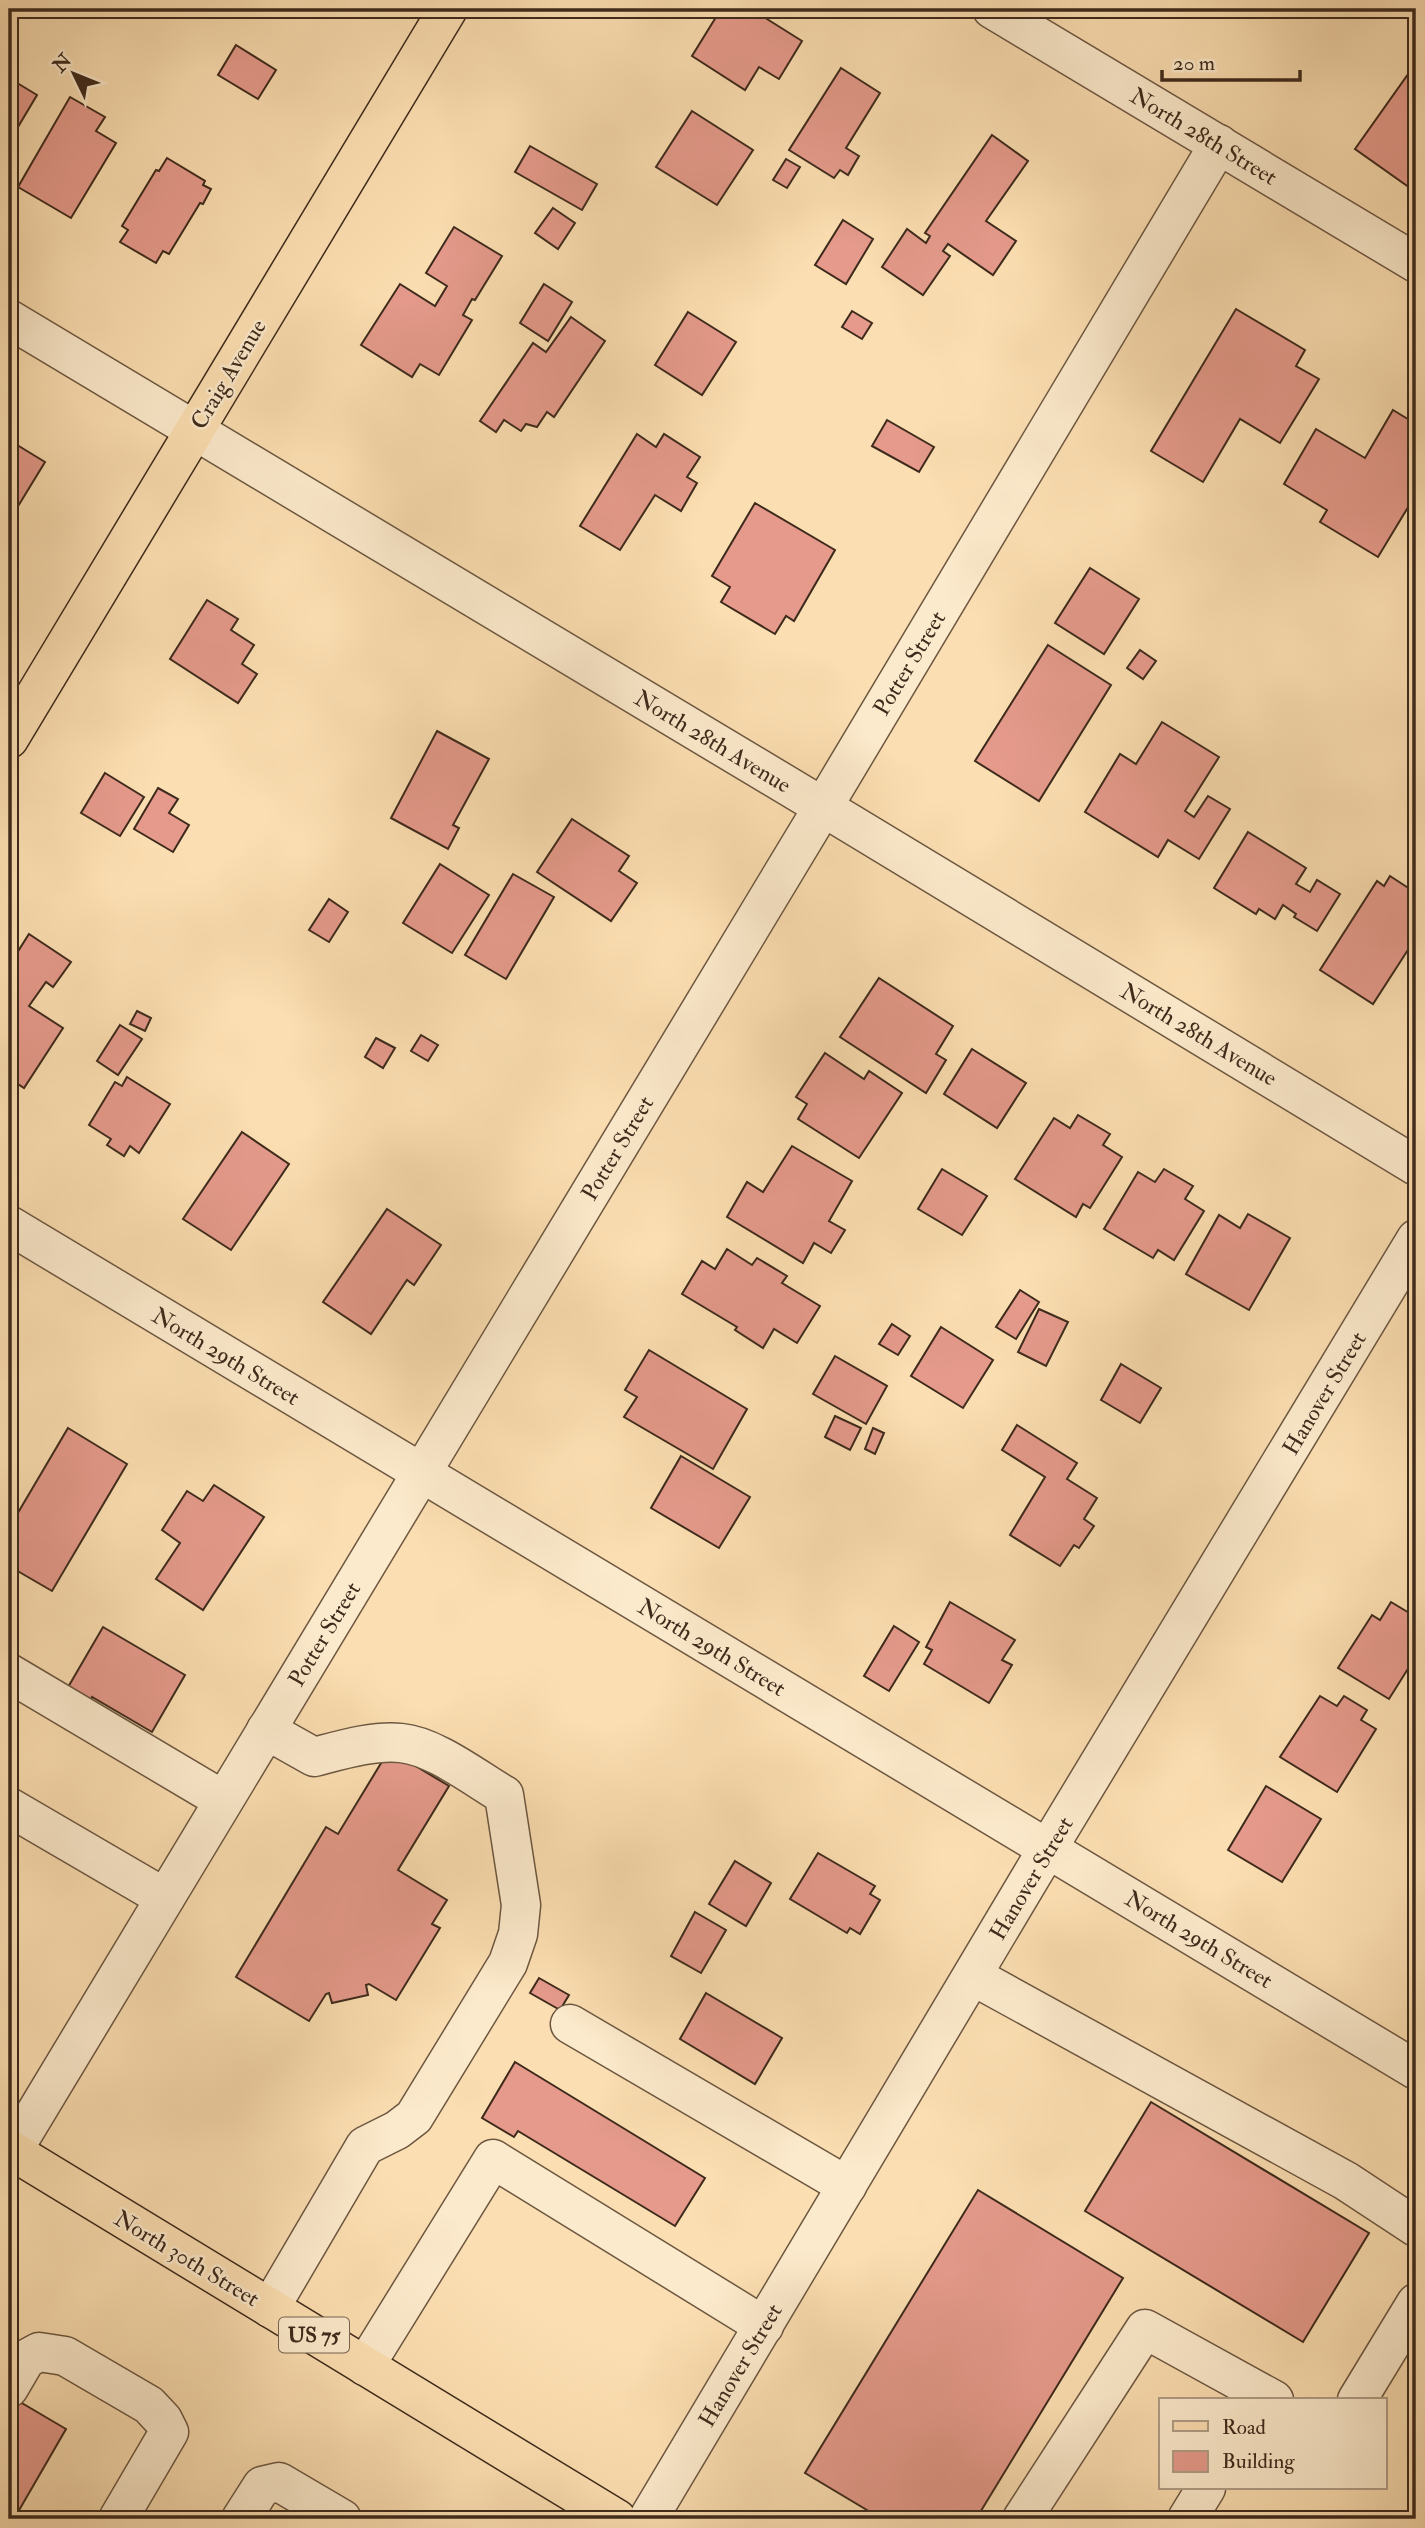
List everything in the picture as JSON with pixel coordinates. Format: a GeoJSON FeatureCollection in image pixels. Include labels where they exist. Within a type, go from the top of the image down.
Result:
{"type":"FeatureCollection","features":[{"type":"Feature","properties":{"kind":"main road","name":"Craig Avenue"},"geometry":{"type":"LineString","coordinates":[[9,739],[448,9]]}},
{"type":"Feature","properties":{"kind":"main road","name":"North 30th Street"},"geometry":{"type":"LineString","coordinates":[[10,2152],[617,2519]]}},
{"type":"Feature","properties":{"kind":"street","name":"North 28th Street"},"geometry":{"type":"LineString","coordinates":[[992,9],[1416,263]]}},
{"type":"Feature","properties":{"kind":"street","name":"Potter Street"},"geometry":{"type":"LineString","coordinates":[[10,2152],[823,807],[1219,144]]}},
{"type":"Feature","properties":{"kind":"street","name":"North 28th Avenue"},"geometry":{"type":"LineString","coordinates":[[9,319],[1416,1166]]}},
{"type":"Feature","properties":{"kind":"street","name":"North 29th Street"},"geometry":{"type":"LineString","coordinates":[[9,1225],[1416,2070]]}},
{"type":"Feature","properties":{"kind":"street","name":"Hanover Street"},"geometry":{"type":"LineString","coordinates":[[648,2519],[1048,1848],[1416,1239]]}},
{"type":"Feature","properties":{"kind":"street"},"geometry":{"type":"LineString","coordinates":[[9,1672],[223,1800]]}},
{"type":"Feature","properties":{"kind":"street"},"geometry":{"type":"LineString","coordinates":[[266,1730],[314,1757],[383,1743],[403,1743],[427,1750],[504,1795],[521,1905],[518,1934],[508,1963],[414,2117],[397,2130],[365,2146],[270,2308]]}},
{"type":"Feature","properties":{"kind":"street"},"geometry":{"type":"LineString","coordinates":[[9,1807],[165,1898]]}},
{"type":"Feature","properties":{"kind":"street"},"geometry":{"type":"LineString","coordinates":[[973,1976],[1334,2175],[1416,2227]]}},
{"type":"Feature","properties":{"kind":"street"},"geometry":{"type":"LineString","coordinates":[[570,2024],[847,2186]]}},
{"type":"Feature","properties":{"kind":"street"},"geometry":{"type":"LineString","coordinates":[[365,2366],[493,2159],[764,2326]]}},
{"type":"Feature","properties":{"kind":"street"},"geometry":{"type":"LineString","coordinates":[[1358,2398],[1416,2303]]}},
{"type":"Feature","properties":{"kind":"street"},"geometry":{"type":"LineString","coordinates":[[1022,2519],[1145,2329],[1266,2398]]}},
{"type":"Feature","properties":{"kind":"street"},"geometry":{"type":"LineString","coordinates":[[17,2373],[40,2352],[65,2356],[149,2405],[163,2420],[169,2432],[118,2519]]}},
{"type":"Feature","properties":{"kind":"street"},"geometry":{"type":"LineString","coordinates":[[241,2519],[262,2486],[279,2482],[342,2519]]}},
{"type":"Feature","properties":{"kind":"street"},"geometry":{"type":"LineString","coordinates":[[1187,2519],[1205,2490]]}},
{"type":"Feature","properties":{"kind":"building"},"geometry":{"type":"Polygon","coordinates":[[[632,9],[653,9],[648,18],[632,9]]]}},
{"type":"Feature","properties":{"kind":"building"},"geometry":{"type":"Polygon","coordinates":[[[721,9],[773,9],[767,19],[802,41],[779,79],[759,67],[745,90],[692,56],[721,9]]]}},
{"type":"Feature","properties":{"kind":"building"},"geometry":{"type":"Polygon","coordinates":[[[236,45],[276,70],[258,99],[218,75],[236,45]]]}},
{"type":"Feature","properties":{"kind":"building"},"geometry":{"type":"Polygon","coordinates":[[[1416,63],[1416,185],[1413,190],[1355,149],[1416,63]]]}},
{"type":"Feature","properties":{"kind":"building"},"geometry":{"type":"Polygon","coordinates":[[[841,68],[880,93],[846,148],[859,156],[848,175],[840,170],[834,178],[789,150],[841,68]]]}},
{"type":"Feature","properties":{"kind":"building"},"geometry":{"type":"Polygon","coordinates":[[[9,78],[37,95],[9,142],[9,78]]]}},
{"type":"Feature","properties":{"kind":"building"},"geometry":{"type":"Polygon","coordinates":[[[70,97],[105,117],[96,131],[116,143],[71,218],[18,187],[70,97]]]}},
{"type":"Feature","properties":{"kind":"building"},"geometry":{"type":"Polygon","coordinates":[[[692,111],[753,150],[717,205],[656,167],[692,111]]]}},
{"type":"Feature","properties":{"kind":"building"},"geometry":{"type":"Polygon","coordinates":[[[992,135],[1028,161],[986,221],[1016,241],[993,275],[948,244],[943,251],[950,256],[923,295],[882,267],[907,229],[926,243],[930,236],[925,233],[992,135]]]}},
{"type":"Feature","properties":{"kind":"building"},"geometry":{"type":"Polygon","coordinates":[[[530,146],[597,184],[582,210],[515,172],[530,146]]]}},
{"type":"Feature","properties":{"kind":"building"},"geometry":{"type":"Polygon","coordinates":[[[167,158],[205,181],[203,185],[211,189],[169,254],[163,251],[156,263],[120,242],[128,230],[122,226],[156,170],[159,171],[167,158]]]}},
{"type":"Feature","properties":{"kind":"building"},"geometry":{"type":"Polygon","coordinates":[[[786,159],[800,167],[787,188],[773,180],[786,159]]]}},
{"type":"Feature","properties":{"kind":"building"},"geometry":{"type":"Polygon","coordinates":[[[553,208],[575,223],[558,249],[535,233],[553,208]]]}},
{"type":"Feature","properties":{"kind":"building"},"geometry":{"type":"Polygon","coordinates":[[[843,220],[873,239],[846,284],[815,265],[843,220]]]}},
{"type":"Feature","properties":{"kind":"building"},"geometry":{"type":"Polygon","coordinates":[[[454,227],[502,256],[463,315],[472,320],[439,375],[420,364],[412,377],[361,345],[400,284],[435,306],[447,286],[426,273],[454,227]]]}},
{"type":"Feature","properties":{"kind":"building"},"geometry":{"type":"Polygon","coordinates":[[[544,284],[572,302],[548,341],[520,323],[544,284]]]}},
{"type":"Feature","properties":{"kind":"building"},"geometry":{"type":"Polygon","coordinates":[[[1236,309],[1305,350],[1296,366],[1319,379],[1280,443],[1240,419],[1203,482],[1151,451],[1236,309]]]}},
{"type":"Feature","properties":{"kind":"building"},"geometry":{"type":"Polygon","coordinates":[[[852,311],[872,323],[862,339],[842,327],[852,311]]]}},
{"type":"Feature","properties":{"kind":"building"},"geometry":{"type":"Polygon","coordinates":[[[688,312],[736,342],[702,395],[655,365],[688,312]]]}},
{"type":"Feature","properties":{"kind":"building"},"geometry":{"type":"Polygon","coordinates":[[[571,317],[605,341],[554,417],[547,412],[537,427],[526,424],[521,431],[504,420],[496,432],[480,421],[533,343],[546,352],[571,317]]]}},
{"type":"Feature","properties":{"kind":"building"},"geometry":{"type":"Polygon","coordinates":[[[1393,410],[1416,424],[1416,494],[1378,557],[1320,522],[1327,510],[1284,484],[1316,429],[1365,458],[1393,410]]]}},
{"type":"Feature","properties":{"kind":"building"},"geometry":{"type":"Polygon","coordinates":[[[887,420],[934,447],[919,472],[872,446],[887,420]]]}},
{"type":"Feature","properties":{"kind":"building"},"geometry":{"type":"Polygon","coordinates":[[[637,434],[656,447],[664,434],[700,457],[687,477],[697,483],[681,511],[655,495],[620,550],[580,526],[637,434]]]}},
{"type":"Feature","properties":{"kind":"building"},"geometry":{"type":"Polygon","coordinates":[[[9,440],[45,462],[9,521],[9,440]]]}},
{"type":"Feature","properties":{"kind":"building"},"geometry":{"type":"Polygon","coordinates":[[[755,503],[835,550],[794,621],[786,616],[775,634],[721,602],[730,587],[712,576],[755,503]]]}},
{"type":"Feature","properties":{"kind":"building"},"geometry":{"type":"Polygon","coordinates":[[[1090,568],[1139,599],[1104,654],[1055,623],[1090,568]]]}},
{"type":"Feature","properties":{"kind":"building"},"geometry":{"type":"Polygon","coordinates":[[[207,600],[238,619],[231,630],[254,645],[242,664],[257,674],[238,703],[170,659],[207,600]]]}},
{"type":"Feature","properties":{"kind":"building"},"geometry":{"type":"Polygon","coordinates":[[[1048,645],[1111,685],[1039,801],[975,761],[1048,645]]]}},
{"type":"Feature","properties":{"kind":"building"},"geometry":{"type":"Polygon","coordinates":[[[1140,650],[1156,661],[1143,679],[1127,668],[1140,650]]]}},
{"type":"Feature","properties":{"kind":"building"},"geometry":{"type":"Polygon","coordinates":[[[1162,722],[1219,757],[1185,811],[1194,817],[1208,796],[1230,809],[1199,859],[1168,840],[1158,857],[1085,812],[1120,754],[1136,764],[1162,722]]]}},
{"type":"Feature","properties":{"kind":"building"},"geometry":{"type":"Polygon","coordinates":[[[437,731],[489,759],[453,825],[459,828],[448,849],[391,818],[437,731]]]}},
{"type":"Feature","properties":{"kind":"building"},"geometry":{"type":"Polygon","coordinates":[[[105,773],[144,797],[120,836],[81,813],[105,773]]]}},
{"type":"Feature","properties":{"kind":"building"},"geometry":{"type":"Polygon","coordinates":[[[158,788],[178,799],[169,813],[189,825],[173,852],[134,829],[158,788]]]}},
{"type":"Feature","properties":{"kind":"building"},"geometry":{"type":"Polygon","coordinates":[[[572,819],[629,856],[619,871],[637,883],[611,921],[537,872],[572,819]]]}},
{"type":"Feature","properties":{"kind":"building"},"geometry":{"type":"Polygon","coordinates":[[[1248,832],[1306,868],[1296,884],[1310,892],[1317,880],[1340,894],[1317,931],[1294,917],[1296,914],[1283,905],[1275,919],[1259,909],[1256,914],[1214,888],[1248,832]]]}},
{"type":"Feature","properties":{"kind":"building"},"geometry":{"type":"Polygon","coordinates":[[[440,864],[489,895],[452,953],[403,923],[440,864]]]}},
{"type":"Feature","properties":{"kind":"building"},"geometry":{"type":"Polygon","coordinates":[[[513,874],[554,897],[506,979],[465,955],[513,874]]]}},
{"type":"Feature","properties":{"kind":"building"},"geometry":{"type":"Polygon","coordinates":[[[1390,876],[1416,893],[1416,945],[1413,942],[1373,1004],[1320,970],[1377,881],[1384,886],[1390,876]]]}},
{"type":"Feature","properties":{"kind":"building"},"geometry":{"type":"Polygon","coordinates":[[[329,899],[348,912],[329,942],[309,930],[329,899]]]}},
{"type":"Feature","properties":{"kind":"building"},"geometry":{"type":"Polygon","coordinates":[[[29,934],[71,962],[53,987],[46,982],[29,1006],[63,1028],[24,1088],[9,1078],[9,979],[17,968],[10,964],[29,934]]]}},
{"type":"Feature","properties":{"kind":"building"},"geometry":{"type":"Polygon","coordinates":[[[879,978],[953,1026],[936,1054],[946,1060],[926,1093],[840,1037],[879,978]]]}},
{"type":"Feature","properties":{"kind":"building"},"geometry":{"type":"Polygon","coordinates":[[[137,1011],[151,1018],[145,1031],[130,1024],[137,1011]]]}},
{"type":"Feature","properties":{"kind":"building"},"geometry":{"type":"Polygon","coordinates":[[[120,1025],[142,1039],[118,1075],[97,1061],[120,1025]]]}},
{"type":"Feature","properties":{"kind":"building"},"geometry":{"type":"Polygon","coordinates":[[[421,1035],[438,1045],[428,1061],[411,1051],[421,1035]]]}},
{"type":"Feature","properties":{"kind":"building"},"geometry":{"type":"Polygon","coordinates":[[[376,1038],[395,1048],[383,1068],[365,1057],[376,1038]]]}},
{"type":"Feature","properties":{"kind":"building"},"geometry":{"type":"Polygon","coordinates":[[[972,1049],[1026,1083],[997,1128],[944,1094],[972,1049]]]}},
{"type":"Feature","properties":{"kind":"building"},"geometry":{"type":"Polygon","coordinates":[[[825,1053],[864,1079],[869,1071],[902,1093],[859,1158],[798,1119],[807,1104],[796,1097],[825,1053]]]}},
{"type":"Feature","properties":{"kind":"building"},"geometry":{"type":"Polygon","coordinates":[[[127,1077],[170,1104],[139,1153],[130,1146],[124,1156],[107,1145],[111,1139],[89,1125],[115,1082],[122,1086],[127,1077]]]}},
{"type":"Feature","properties":{"kind":"building"},"geometry":{"type":"Polygon","coordinates":[[[1078,1115],[1110,1134],[1103,1145],[1122,1157],[1090,1208],[1083,1204],[1076,1217],[1015,1179],[1054,1118],[1070,1128],[1078,1115]]]}},
{"type":"Feature","properties":{"kind":"building"},"geometry":{"type":"Polygon","coordinates":[[[242,1132],[289,1164],[231,1250],[183,1219],[242,1132]]]}},
{"type":"Feature","properties":{"kind":"building"},"geometry":{"type":"Polygon","coordinates":[[[792,1146],[852,1181],[829,1221],[845,1230],[831,1253],[814,1243],[803,1263],[727,1217],[747,1182],[763,1192],[792,1146]]]}},
{"type":"Feature","properties":{"kind":"building"},"geometry":{"type":"Polygon","coordinates":[[[942,1169],[987,1196],[962,1235],[918,1209],[942,1169]]]}},
{"type":"Feature","properties":{"kind":"building"},"geometry":{"type":"Polygon","coordinates":[[[1164,1169],[1193,1186],[1185,1199],[1204,1211],[1174,1260],[1158,1250],[1153,1258],[1104,1229],[1138,1172],[1155,1182],[1164,1169]]]}},
{"type":"Feature","properties":{"kind":"building"},"geometry":{"type":"Polygon","coordinates":[[[387,1209],[441,1245],[414,1285],[407,1280],[371,1334],[323,1302],[387,1209]]]}},
{"type":"Feature","properties":{"kind":"building"},"geometry":{"type":"Polygon","coordinates":[[[1248,1214],[1290,1238],[1249,1310],[1186,1274],[1219,1215],[1240,1228],[1248,1214]]]}},
{"type":"Feature","properties":{"kind":"building"},"geometry":{"type":"Polygon","coordinates":[[[727,1249],[752,1265],[757,1258],[787,1276],[782,1283],[820,1306],[797,1343],[774,1329],[763,1348],[735,1330],[737,1327],[682,1294],[702,1261],[715,1269],[727,1249]]]}},
{"type":"Feature","properties":{"kind":"building"},"geometry":{"type":"Polygon","coordinates":[[[1020,1290],[1039,1302],[1016,1339],[996,1327],[1020,1290]]]}},
{"type":"Feature","properties":{"kind":"building"},"geometry":{"type":"Polygon","coordinates":[[[1039,1309],[1068,1322],[1046,1366],[1018,1352],[1039,1309]]]}},
{"type":"Feature","properties":{"kind":"building"},"geometry":{"type":"Polygon","coordinates":[[[892,1324],[910,1336],[898,1355],[879,1344],[892,1324]]]}},
{"type":"Feature","properties":{"kind":"building"},"geometry":{"type":"Polygon","coordinates":[[[941,1327],[993,1360],[963,1408],[911,1376],[941,1327]]]}},
{"type":"Feature","properties":{"kind":"building"},"geometry":{"type":"Polygon","coordinates":[[[649,1350],[747,1409],[713,1469],[624,1417],[637,1397],[625,1390],[649,1350]]]}},
{"type":"Feature","properties":{"kind":"building"},"geometry":{"type":"Polygon","coordinates":[[[835,1356],[887,1386],[866,1424],[813,1394],[835,1356]]]}},
{"type":"Feature","properties":{"kind":"building"},"geometry":{"type":"Polygon","coordinates":[[[1121,1364],[1161,1388],[1140,1423],[1101,1400],[1121,1364]]]}},
{"type":"Feature","properties":{"kind":"building"},"geometry":{"type":"Polygon","coordinates":[[[835,1416],[861,1428],[850,1450],[825,1437],[835,1416]]]}},
{"type":"Feature","properties":{"kind":"building"},"geometry":{"type":"Polygon","coordinates":[[[1017,1425],[1077,1463],[1067,1479],[1097,1498],[1084,1519],[1094,1526],[1079,1548],[1074,1545],[1060,1566],[1010,1535],[1045,1477],[1002,1450],[1017,1425]]]}},
{"type":"Feature","properties":{"kind":"building"},"geometry":{"type":"Polygon","coordinates":[[[68,1428],[127,1464],[52,1591],[9,1566],[9,1528],[68,1428]]]}},
{"type":"Feature","properties":{"kind":"building"},"geometry":{"type":"Polygon","coordinates":[[[873,1428],[884,1433],[875,1454],[865,1449],[873,1428]]]}},
{"type":"Feature","properties":{"kind":"building"},"geometry":{"type":"Polygon","coordinates":[[[681,1456],[750,1497],[719,1548],[651,1508],[681,1456]]]}},
{"type":"Feature","properties":{"kind":"building"},"geometry":{"type":"Polygon","coordinates":[[[214,1485],[264,1517],[203,1610],[156,1579],[180,1543],[162,1530],[187,1491],[203,1501],[214,1485]]]}},
{"type":"Feature","properties":{"kind":"building"},"geometry":{"type":"Polygon","coordinates":[[[950,1602],[1015,1640],[1002,1660],[1012,1665],[989,1703],[924,1664],[932,1650],[926,1647],[950,1602]]]}},
{"type":"Feature","properties":{"kind":"building"},"geometry":{"type":"Polygon","coordinates":[[[1391,1602],[1416,1617],[1416,1656],[1389,1699],[1338,1668],[1372,1615],[1380,1620],[1391,1602]]]}},
{"type":"Feature","properties":{"kind":"building"},"geometry":{"type":"Polygon","coordinates":[[[894,1626],[919,1642],[889,1691],[864,1676],[894,1626]]]}},
{"type":"Feature","properties":{"kind":"building"},"geometry":{"type":"Polygon","coordinates":[[[103,1627],[185,1675],[152,1732],[92,1697],[90,1702],[67,1689],[103,1627]]]}},
{"type":"Feature","properties":{"kind":"building"},"geometry":{"type":"Polygon","coordinates":[[[1320,1696],[1337,1706],[1344,1696],[1367,1710],[1361,1720],[1376,1729],[1337,1792],[1280,1757],[1320,1696]]]}},
{"type":"Feature","properties":{"kind":"building"},"geometry":{"type":"Polygon","coordinates":[[[389,1750],[449,1786],[398,1870],[447,1900],[432,1924],[440,1928],[396,2000],[369,1984],[366,1985],[368,1995],[332,2003],[329,1993],[309,2021],[236,1977],[326,1827],[338,1834],[389,1750]]]}},
{"type":"Feature","properties":{"kind":"building"},"geometry":{"type":"Polygon","coordinates":[[[1266,1786],[1321,1819],[1282,1882],[1228,1850],[1266,1786]]]}},
{"type":"Feature","properties":{"kind":"building"},"geometry":{"type":"Polygon","coordinates":[[[818,1853],[875,1886],[870,1894],[880,1900],[860,1934],[850,1928],[847,1933],[790,1899],[818,1853]]]}},
{"type":"Feature","properties":{"kind":"building"},"geometry":{"type":"Polygon","coordinates":[[[735,1861],[771,1883],[746,1926],[709,1904],[735,1861]]]}},
{"type":"Feature","properties":{"kind":"building"},"geometry":{"type":"Polygon","coordinates":[[[695,1912],[726,1930],[701,1973],[671,1956],[695,1912]]]}},
{"type":"Feature","properties":{"kind":"building"},"geometry":{"type":"Polygon","coordinates":[[[539,1978],[569,1995],[560,2010],[530,1993],[539,1978]]]}},
{"type":"Feature","properties":{"kind":"building"},"geometry":{"type":"Polygon","coordinates":[[[706,1993],[782,2038],[755,2084],[680,2039],[706,1993]]]}},
{"type":"Feature","properties":{"kind":"building"},"geometry":{"type":"Polygon","coordinates":[[[515,2062],[705,2178],[675,2226],[518,2131],[514,2137],[482,2118],[515,2062]]]}},
{"type":"Feature","properties":{"kind":"building"},"geometry":{"type":"Polygon","coordinates":[[[1151,2102],[1369,2233],[1303,2342],[1085,2211],[1151,2102]]]}},
{"type":"Feature","properties":{"kind":"building"},"geometry":{"type":"Polygon","coordinates":[[[978,2190],[1123,2278],[976,2519],[882,2519],[805,2473],[978,2190]]]}},
{"type":"Feature","properties":{"kind":"building"},"geometry":{"type":"Polygon","coordinates":[[[15,2399],[66,2429],[14,2519],[9,2519],[9,2410],[15,2399]]]}}]}
